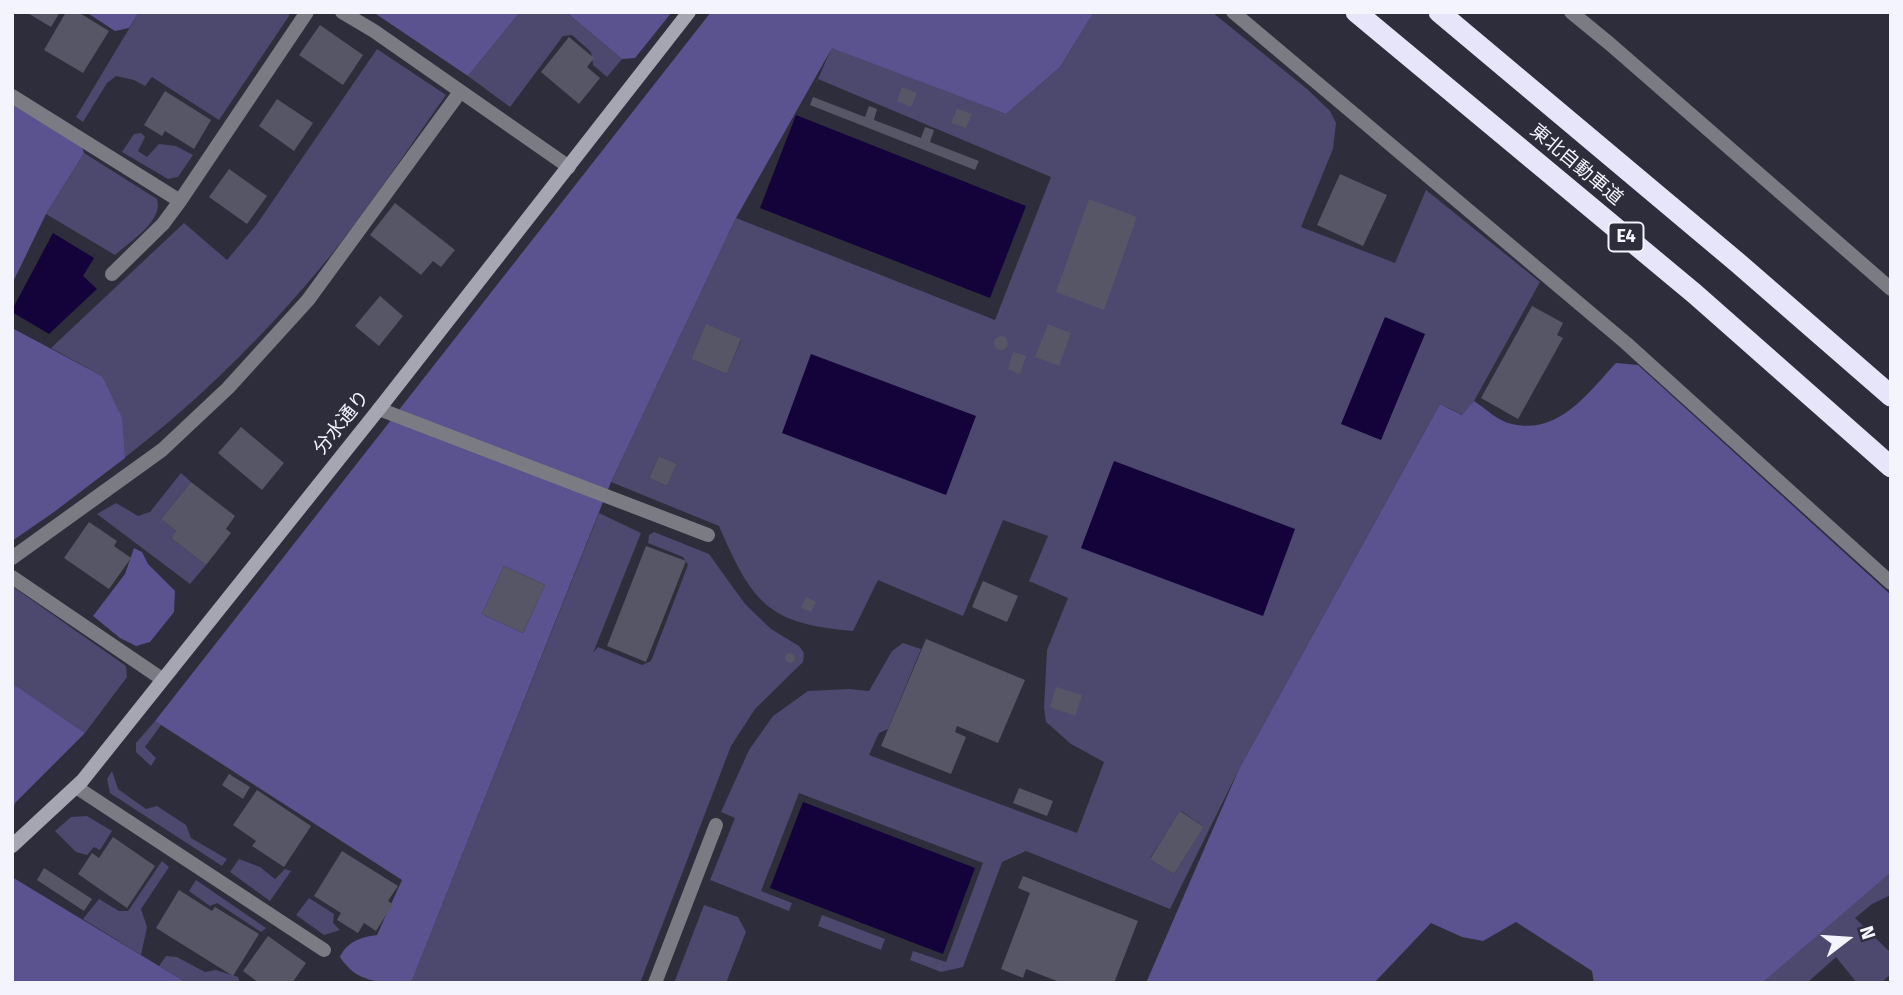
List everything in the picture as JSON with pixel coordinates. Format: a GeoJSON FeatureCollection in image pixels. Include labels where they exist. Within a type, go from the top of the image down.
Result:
{"type":"FeatureCollection","features":[{"type":"Feature","properties":{"kind":"highway","name":"東北自動車道"},"geometry":{"type":"LineString","coordinates":[[1356,12],[1695,294],[1891,467]]}},
{"type":"Feature","properties":{"kind":"highway","name":"東北自動車道"},"geometry":{"type":"LineString","coordinates":[[1439,12],[1738,263],[1891,396]]}},
{"type":"Feature","properties":{"kind":"street"},"geometry":{"type":"LineString","coordinates":[[112,274],[163,224],[306,12]]}},
{"type":"Feature","properties":{"kind":"street"},"geometry":{"type":"LineString","coordinates":[[342,12],[374,31],[569,167]]}},
{"type":"Feature","properties":{"kind":"street","name":"分水通り"},"geometry":{"type":"LineString","coordinates":[[12,846],[75,787],[379,409],[689,12]]}},
{"type":"Feature","properties":{"kind":"street"},"geometry":{"type":"LineString","coordinates":[[1233,12],[1626,343],[1891,583]]}},
{"type":"Feature","properties":{"kind":"street"},"geometry":{"type":"LineString","coordinates":[[1571,12],[1891,289]]}},
{"type":"Feature","properties":{"kind":"street"},"geometry":{"type":"LineString","coordinates":[[12,558],[162,450],[228,387],[308,300],[460,92]]}},
{"type":"Feature","properties":{"kind":"street"},"geometry":{"type":"LineString","coordinates":[[12,96],[180,201]]}},
{"type":"Feature","properties":{"kind":"street"},"geometry":{"type":"LineString","coordinates":[[379,409],[708,535]]}},
{"type":"Feature","properties":{"kind":"street"},"geometry":{"type":"LineString","coordinates":[[12,577],[162,679]]}},
{"type":"Feature","properties":{"kind":"street"},"geometry":{"type":"LineString","coordinates":[[75,787],[324,950]]}},
{"type":"Feature","properties":{"kind":"street"},"geometry":{"type":"LineString","coordinates":[[655,983],[716,825]]}},
{"type":"Feature","properties":{"kind":"shaded area"},"geometry":{"type":"Polygon","coordinates":[[[86,12],[139,12],[129,28],[115,31],[86,12]]]}},
{"type":"Feature","properties":{"kind":"shaded area"},"geometry":{"type":"Polygon","coordinates":[[[139,12],[289,12],[289,16],[219,120],[152,77],[145,86],[116,76],[107,83],[83,122],[76,117],[139,12]]]}},
{"type":"Feature","properties":{"kind":"shaded area"},"geometry":{"type":"Polygon","coordinates":[[[373,12],[520,12],[468,76],[373,12]]]}},
{"type":"Feature","properties":{"kind":"shaded area"},"geometry":{"type":"Polygon","coordinates":[[[520,12],[566,12],[622,59],[607,77],[593,65],[591,52],[572,35],[563,36],[510,107],[468,76],[520,12]]]}},
{"type":"Feature","properties":{"kind":"shaded area"},"geometry":{"type":"Polygon","coordinates":[[[566,12],[672,12],[635,58],[622,59],[566,12]]]}},
{"type":"Feature","properties":{"kind":"shaded area"},"geometry":{"type":"Polygon","coordinates":[[[711,12],[1094,12],[1060,67],[1006,114],[832,48],[736,218],[611,482],[411,983],[371,980],[354,972],[340,957],[355,941],[377,935],[402,880],[155,721],[711,12]],[[504,566],[482,614],[523,633],[545,585],[504,566]]]}},
{"type":"Feature","properties":{"kind":"shaded area"},"geometry":{"type":"Polygon","coordinates":[[[1094,12],[1212,12],[1307,89],[1330,111],[1336,123],[1333,149],[1301,227],[1395,263],[1426,190],[1540,282],[1474,401],[1463,415],[1440,404],[1239,769],[1170,909],[1026,851],[1002,862],[963,967],[941,972],[910,960],[913,951],[946,962],[983,863],[799,793],[761,891],[792,903],[789,911],[710,880],[735,818],[721,812],[749,750],[773,716],[808,691],[869,691],[892,651],[903,643],[921,649],[888,729],[879,733],[869,755],[1077,833],[1104,762],[1071,744],[1046,722],[1044,708],[1047,650],[1068,598],[1029,581],[1048,536],[1003,520],[963,616],[878,580],[853,631],[824,628],[782,615],[766,604],[753,591],[742,573],[719,526],[611,482],[736,218],[995,320],[1051,177],[818,79],[832,47],[1006,114],[1060,67],[1094,12]],[[706,325],[691,359],[727,374],[741,340],[706,325]],[[659,456],[649,478],[667,486],[677,464],[659,456]],[[1181,811],[1150,858],[1174,874],[1204,827],[1181,811]]]}},
{"type":"Feature","properties":{"kind":"shaded area"},"geometry":{"type":"Polygon","coordinates":[[[377,49],[446,95],[346,236],[308,283],[207,388],[123,459],[102,376],[51,348],[184,223],[227,260],[257,224],[377,49]]]}},
{"type":"Feature","properties":{"kind":"shaded area"},"geometry":{"type":"Polygon","coordinates":[[[12,100],[81,144],[84,153],[46,214],[12,284],[12,100]]]}},
{"type":"Feature","properties":{"kind":"shaded area"},"geometry":{"type":"Polygon","coordinates":[[[796,115],[1026,206],[990,298],[760,208],[796,115]]]}},
{"type":"Feature","properties":{"kind":"shaded area"},"geometry":{"type":"Polygon","coordinates":[[[141,133],[145,137],[138,151],[147,157],[159,144],[176,146],[193,155],[178,177],[168,179],[122,152],[134,134],[141,133]]]}},
{"type":"Feature","properties":{"kind":"shaded area"},"geometry":{"type":"Polygon","coordinates":[[[84,153],[157,199],[158,207],[150,223],[115,255],[46,214],[84,153]]]}},
{"type":"Feature","properties":{"kind":"shaded area"},"geometry":{"type":"Polygon","coordinates":[[[53,233],[94,258],[83,276],[97,289],[49,334],[12,310],[53,233]]]}},
{"type":"Feature","properties":{"kind":"shaded area"},"geometry":{"type":"Polygon","coordinates":[[[1385,317],[1425,334],[1381,440],[1341,424],[1385,317]]]}},
{"type":"Feature","properties":{"kind":"shaded area"},"geometry":{"type":"Polygon","coordinates":[[[12,328],[102,376],[122,418],[125,458],[12,541],[12,328]]]}},
{"type":"Feature","properties":{"kind":"shaded area"},"geometry":{"type":"Polygon","coordinates":[[[811,354],[976,416],[946,495],[782,433],[811,354]]]}},
{"type":"Feature","properties":{"kind":"shaded area"},"geometry":{"type":"Polygon","coordinates":[[[1616,363],[1638,365],[1891,595],[1891,872],[1762,983],[1594,983],[1592,971],[1516,922],[1483,941],[1462,937],[1431,923],[1374,983],[1146,983],[1239,769],[1440,404],[1462,415],[1474,401],[1507,423],[1529,426],[1544,423],[1571,409],[1616,363]]]}},
{"type":"Feature","properties":{"kind":"shaded area"},"geometry":{"type":"Polygon","coordinates":[[[1114,461],[1295,529],[1263,616],[1081,548],[1114,461]]]}},
{"type":"Feature","properties":{"kind":"shaded area"},"geometry":{"type":"Polygon","coordinates":[[[181,473],[191,482],[161,519],[176,531],[171,538],[206,565],[190,584],[97,514],[116,503],[138,516],[150,512],[181,473]]]}},
{"type":"Feature","properties":{"kind":"shaded area"},"geometry":{"type":"Polygon","coordinates":[[[599,513],[641,533],[593,653],[598,647],[642,665],[651,661],[688,565],[683,557],[648,543],[649,535],[654,532],[709,554],[745,604],[771,629],[799,646],[804,653],[803,662],[755,709],[731,746],[640,983],[411,983],[599,513]]]}},
{"type":"Feature","properties":{"kind":"shaded area"},"geometry":{"type":"Polygon","coordinates":[[[134,548],[142,552],[148,564],[175,591],[174,612],[150,642],[136,646],[120,638],[93,616],[125,574],[134,548]]]}},
{"type":"Feature","properties":{"kind":"shaded area"},"geometry":{"type":"Polygon","coordinates":[[[12,586],[126,666],[127,677],[85,733],[12,683],[12,586]]]}},
{"type":"Feature","properties":{"kind":"shaded area"},"geometry":{"type":"Polygon","coordinates":[[[12,683],[85,733],[15,803],[12,812],[12,683]]]}},
{"type":"Feature","properties":{"kind":"shaded area"},"geometry":{"type":"Polygon","coordinates":[[[155,721],[161,725],[145,747],[156,758],[151,766],[136,752],[136,743],[155,721]]]}},
{"type":"Feature","properties":{"kind":"shaded area"},"geometry":{"type":"Polygon","coordinates":[[[112,771],[118,789],[146,809],[157,806],[186,825],[191,838],[227,859],[222,866],[110,793],[107,779],[112,771]]]}},
{"type":"Feature","properties":{"kind":"shaded area"},"geometry":{"type":"Polygon","coordinates":[[[803,802],[975,868],[943,954],[770,888],[803,802]]]}},
{"type":"Feature","properties":{"kind":"shaded area"},"geometry":{"type":"Polygon","coordinates":[[[87,816],[112,831],[100,850],[94,847],[87,855],[76,852],[55,831],[71,817],[87,816]]]}},
{"type":"Feature","properties":{"kind":"shaded area"},"geometry":{"type":"Polygon","coordinates":[[[239,859],[260,867],[275,879],[285,869],[291,871],[270,901],[230,872],[239,859]]]}},
{"type":"Feature","properties":{"kind":"shaded area"},"geometry":{"type":"Polygon","coordinates":[[[162,861],[169,867],[141,909],[147,927],[141,955],[83,919],[99,899],[119,911],[128,911],[162,861]]]}},
{"type":"Feature","properties":{"kind":"shaded area"},"geometry":{"type":"Polygon","coordinates":[[[1891,869],[1891,895],[1872,904],[1855,918],[1891,953],[1891,974],[1881,983],[1857,983],[1836,957],[1807,983],[1762,983],[1891,869]]]}},
{"type":"Feature","properties":{"kind":"shaded area"},"geometry":{"type":"Polygon","coordinates":[[[12,877],[187,983],[12,983],[12,877]]]}},
{"type":"Feature","properties":{"kind":"shaded area"},"geometry":{"type":"Polygon","coordinates":[[[196,880],[266,928],[261,932],[217,903],[210,906],[189,891],[196,880]]]}},
{"type":"Feature","properties":{"kind":"shaded area"},"geometry":{"type":"Polygon","coordinates":[[[309,898],[334,914],[333,923],[340,930],[324,935],[296,915],[309,898]]]}},
{"type":"Feature","properties":{"kind":"shaded area"},"geometry":{"type":"Polygon","coordinates":[[[704,905],[738,917],[746,932],[726,983],[674,983],[704,905]]]}},
{"type":"Feature","properties":{"kind":"shaded area"},"geometry":{"type":"Polygon","coordinates":[[[822,915],[885,939],[881,950],[818,926],[822,915]]]}},
{"type":"Feature","properties":{"kind":"shaded area"},"geometry":{"type":"Polygon","coordinates":[[[166,956],[177,957],[205,972],[216,970],[238,977],[240,983],[187,983],[159,966],[166,956]]]}},
{"type":"Feature","properties":{"kind":"building"},"geometry":{"type":"Polygon","coordinates":[[[26,12],[60,12],[51,27],[26,12]]]}},
{"type":"Feature","properties":{"kind":"building"},"geometry":{"type":"Polygon","coordinates":[[[66,12],[78,12],[109,31],[83,73],[44,50],[66,12]]]}},
{"type":"Feature","properties":{"kind":"building"},"geometry":{"type":"Polygon","coordinates":[[[320,25],[363,55],[343,85],[299,55],[320,25]]]}},
{"type":"Feature","properties":{"kind":"building"},"geometry":{"type":"Polygon","coordinates":[[[569,37],[594,58],[587,67],[600,78],[579,104],[541,72],[569,37]]]}},
{"type":"Feature","properties":{"kind":"building"},"geometry":{"type":"Polygon","coordinates":[[[902,87],[917,93],[911,107],[897,101],[902,87]]]}},
{"type":"Feature","properties":{"kind":"building"},"geometry":{"type":"Polygon","coordinates":[[[165,91],[211,120],[194,149],[165,131],[162,136],[144,125],[165,91]]]}},
{"type":"Feature","properties":{"kind":"building"},"geometry":{"type":"Polygon","coordinates":[[[813,97],[865,117],[869,106],[877,109],[874,120],[921,138],[925,127],[934,130],[930,142],[979,161],[975,170],[810,105],[813,97]]]}},
{"type":"Feature","properties":{"kind":"building"},"geometry":{"type":"Polygon","coordinates":[[[277,99],[313,123],[294,151],[259,126],[277,99]]]}},
{"type":"Feature","properties":{"kind":"building"},"geometry":{"type":"Polygon","coordinates":[[[957,109],[972,114],[966,128],[951,123],[957,109]]]}},
{"type":"Feature","properties":{"kind":"building"},"geometry":{"type":"Polygon","coordinates":[[[229,169],[267,196],[247,224],[209,197],[229,169]]]}},
{"type":"Feature","properties":{"kind":"building"},"geometry":{"type":"Polygon","coordinates":[[[1340,174],[1387,195],[1363,246],[1317,225],[1340,174]]]}},
{"type":"Feature","properties":{"kind":"building"},"geometry":{"type":"Polygon","coordinates":[[[1089,199],[1137,217],[1104,310],[1056,292],[1089,199]]]}},
{"type":"Feature","properties":{"kind":"building"},"geometry":{"type":"Polygon","coordinates":[[[395,203],[455,250],[441,267],[433,261],[421,275],[370,235],[395,203]]]}},
{"type":"Feature","properties":{"kind":"building"},"geometry":{"type":"Polygon","coordinates":[[[380,296],[403,316],[379,346],[355,326],[380,296]]]}},
{"type":"Feature","properties":{"kind":"building"},"geometry":{"type":"Polygon","coordinates":[[[1532,306],[1563,323],[1557,335],[1563,338],[1518,419],[1481,398],[1532,306]]]}},
{"type":"Feature","properties":{"kind":"building"},"geometry":{"type":"Polygon","coordinates":[[[706,324],[741,339],[727,374],[691,359],[706,324]]]}},
{"type":"Feature","properties":{"kind":"building"},"geometry":{"type":"Polygon","coordinates":[[[1048,324],[1071,333],[1059,366],[1035,357],[1048,324]]]}},
{"type":"Feature","properties":{"kind":"building"},"geometry":{"type":"Polygon","coordinates":[[[998,336],[1004,336],[1008,343],[1004,350],[998,350],[994,346],[994,340],[998,336]]]}},
{"type":"Feature","properties":{"kind":"building"},"geometry":{"type":"Polygon","coordinates":[[[1013,352],[1026,356],[1020,374],[1008,369],[1013,352]]]}},
{"type":"Feature","properties":{"kind":"building"},"geometry":{"type":"Polygon","coordinates":[[[241,427],[284,463],[262,490],[218,453],[241,427]]]}},
{"type":"Feature","properties":{"kind":"building"},"geometry":{"type":"Polygon","coordinates":[[[659,456],[677,464],[667,486],[649,478],[659,456]]]}},
{"type":"Feature","properties":{"kind":"building"},"geometry":{"type":"Polygon","coordinates":[[[191,482],[235,516],[226,529],[231,533],[206,565],[171,538],[176,531],[161,519],[191,482]]]}},
{"type":"Feature","properties":{"kind":"building"},"geometry":{"type":"Polygon","coordinates":[[[89,522],[117,541],[114,546],[131,558],[109,589],[64,558],[89,522]]]}},
{"type":"Feature","properties":{"kind":"building"},"geometry":{"type":"Polygon","coordinates":[[[646,546],[686,561],[646,662],[607,646],[646,546]]]}},
{"type":"Feature","properties":{"kind":"building"},"geometry":{"type":"Polygon","coordinates":[[[504,566],[545,585],[523,633],[482,614],[504,566]]]}},
{"type":"Feature","properties":{"kind":"building"},"geometry":{"type":"Polygon","coordinates":[[[983,581],[1018,596],[1007,622],[972,607],[983,581]]]}},
{"type":"Feature","properties":{"kind":"building"},"geometry":{"type":"Polygon","coordinates":[[[806,597],[816,602],[811,612],[801,608],[806,597]]]}},
{"type":"Feature","properties":{"kind":"building"},"geometry":{"type":"Polygon","coordinates":[[[926,639],[1025,680],[998,743],[957,726],[955,732],[966,737],[951,774],[881,746],[926,639]]]}},
{"type":"Feature","properties":{"kind":"building"},"geometry":{"type":"Polygon","coordinates":[[[790,653],[794,654],[794,662],[790,663],[786,662],[785,658],[786,654],[790,653]]]}},
{"type":"Feature","properties":{"kind":"building"},"geometry":{"type":"Polygon","coordinates":[[[1056,687],[1082,695],[1075,716],[1050,707],[1056,687]]]}},
{"type":"Feature","properties":{"kind":"building"},"geometry":{"type":"Polygon","coordinates":[[[229,774],[250,787],[243,799],[222,785],[229,774]]]}},
{"type":"Feature","properties":{"kind":"building"},"geometry":{"type":"Polygon","coordinates":[[[1019,788],[1053,801],[1047,816],[1013,803],[1019,788]]]}},
{"type":"Feature","properties":{"kind":"building"},"geometry":{"type":"Polygon","coordinates":[[[257,790],[311,826],[284,867],[252,846],[256,841],[233,825],[257,790]]]}},
{"type":"Feature","properties":{"kind":"building"},"geometry":{"type":"Polygon","coordinates":[[[1180,811],[1204,827],[1174,874],[1150,859],[1180,811]]]}},
{"type":"Feature","properties":{"kind":"building"},"geometry":{"type":"Polygon","coordinates":[[[113,837],[155,866],[127,908],[78,874],[92,853],[99,858],[113,837]]]}},
{"type":"Feature","properties":{"kind":"building"},"geometry":{"type":"Polygon","coordinates":[[[342,851],[398,886],[388,901],[393,904],[376,931],[364,923],[358,933],[337,920],[341,913],[314,896],[342,851]]]}},
{"type":"Feature","properties":{"kind":"building"},"geometry":{"type":"Polygon","coordinates":[[[44,868],[92,899],[84,911],[37,880],[44,868]]]}},
{"type":"Feature","properties":{"kind":"building"},"geometry":{"type":"Polygon","coordinates":[[[1023,876],[1138,921],[1114,983],[1062,983],[1026,969],[1023,978],[1001,969],[1030,893],[1018,888],[1023,876]]]}},
{"type":"Feature","properties":{"kind":"building"},"geometry":{"type":"Polygon","coordinates":[[[179,890],[212,911],[215,907],[259,934],[233,976],[156,928],[179,890]]]}},
{"type":"Feature","properties":{"kind":"building"},"geometry":{"type":"Polygon","coordinates":[[[268,936],[306,963],[292,983],[259,983],[243,971],[268,936]]]}}]}
